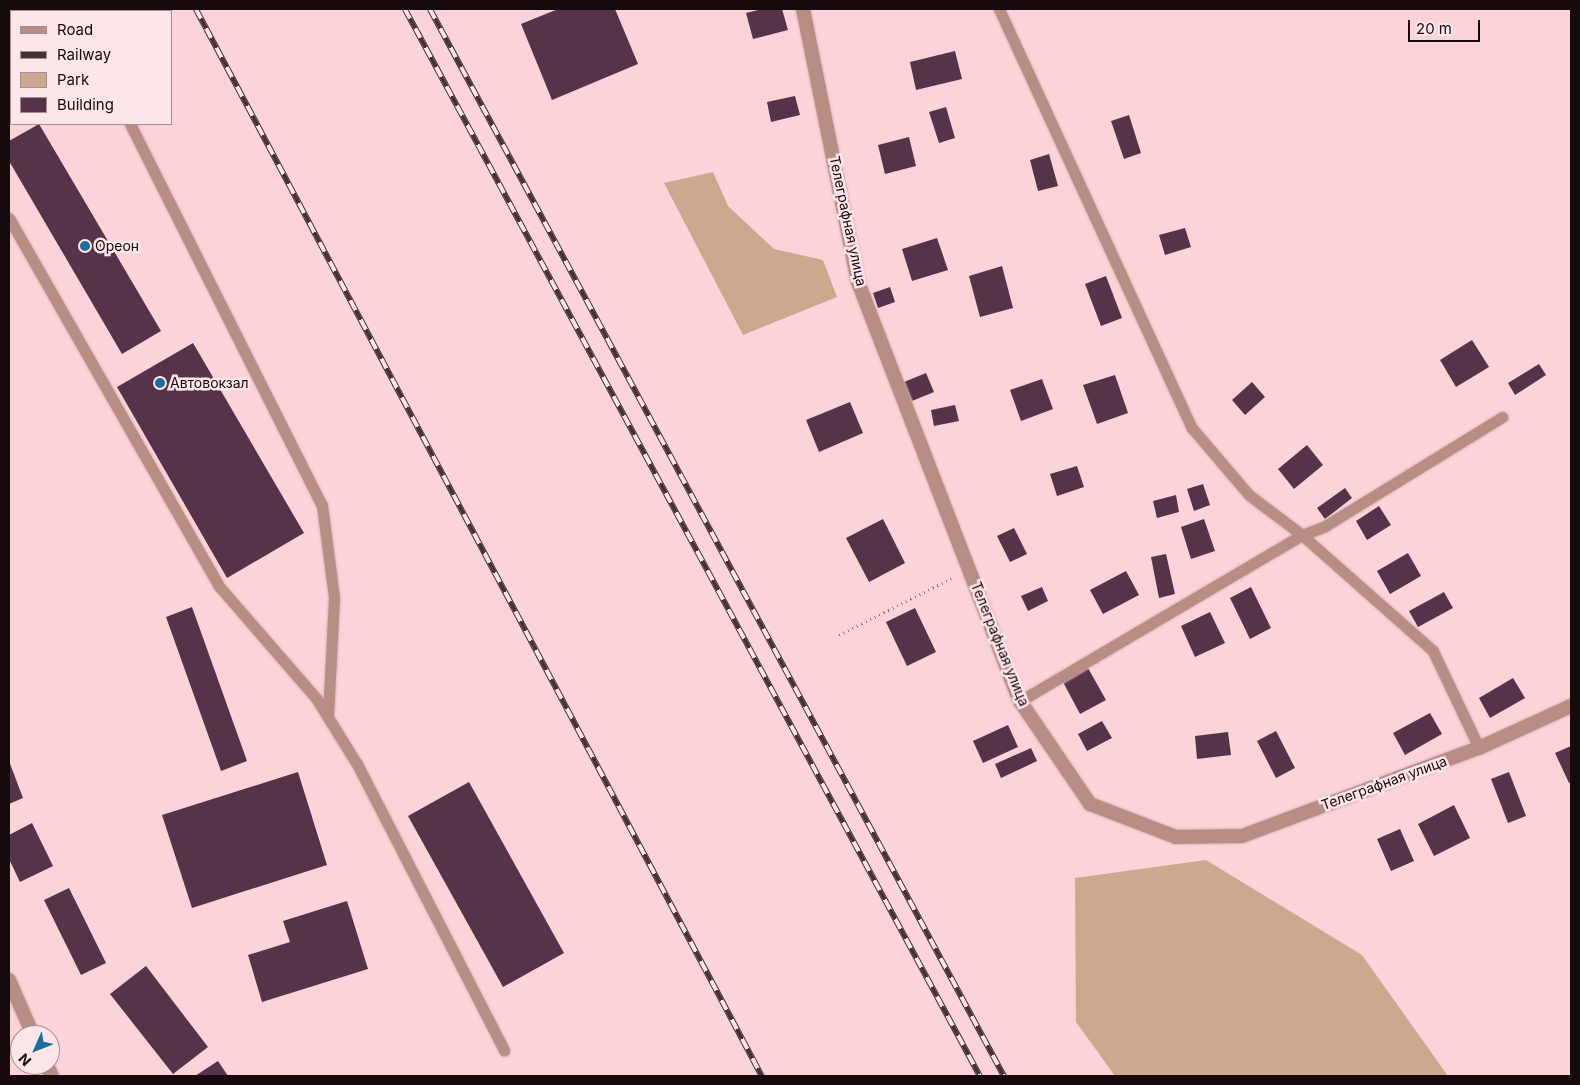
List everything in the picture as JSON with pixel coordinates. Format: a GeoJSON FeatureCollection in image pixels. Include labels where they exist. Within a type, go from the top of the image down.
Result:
{"type":"FeatureCollection","features":[{"type":"Feature","properties":{"kind":"street","name":"Телеграфная улица"},"geometry":{"type":"LineString","coordinates":[[803,9],[858,282],[1020,701],[1090,804],[1176,837],[1242,836],[1479,748],[1571,706]]}},
{"type":"Feature","properties":{"kind":"street"},"geometry":{"type":"LineString","coordinates":[[9,980],[29,1025]]}},
{"type":"Feature","properties":{"kind":"lane"},"geometry":{"type":"LineString","coordinates":[[999,9],[1192,428],[1249,495],[1302,535],[1433,651],[1479,748]]}},
{"type":"Feature","properties":{"kind":"lane"},"geometry":{"type":"LineString","coordinates":[[131,125],[322,505],[334,598],[328,717]]}},
{"type":"Feature","properties":{"kind":"lane"},"geometry":{"type":"LineString","coordinates":[[9,218],[218,584],[316,698],[357,764],[504,1050]]}},
{"type":"Feature","properties":{"kind":"lane"},"geometry":{"type":"LineString","coordinates":[[1020,701],[1302,535],[1325,526],[1502,417]]}},
{"type":"Feature","properties":{"kind":"path"},"geometry":{"type":"LineString","coordinates":[[838,635],[970,568]]}},
{"type":"Feature","properties":{"kind":"green space"},"geometry":{"type":"Polygon","coordinates":[[[713,172],[728,206],[774,249],[823,260],[837,297],[743,335],[664,183],[713,172]]]}},
{"type":"Feature","properties":{"kind":"green space"},"geometry":{"type":"Polygon","coordinates":[[[1206,860],[1362,955],[1448,1076],[1115,1076],[1076,1022],[1075,878],[1206,860]]]}},
{"type":"Feature","properties":{"kind":"building"},"geometry":{"type":"Polygon","coordinates":[[[9,9],[51,10],[10,10],[9,33],[9,9]]]}},
{"type":"Feature","properties":{"kind":"building"},"geometry":{"type":"Polygon","coordinates":[[[558,9],[615,9],[638,64],[552,100],[521,24],[558,9]]]}},
{"type":"Feature","properties":{"kind":"building"},"geometry":{"type":"Polygon","coordinates":[[[762,9],[782,9],[788,30],[753,39],[746,13],[762,9]]]}},
{"type":"Feature","properties":{"kind":"building"},"geometry":{"type":"Polygon","coordinates":[[[955,51],[962,79],[916,90],[910,62],[955,51]]]}},
{"type":"Feature","properties":{"kind":"building"},"geometry":{"type":"Polygon","coordinates":[[[795,96],[800,115],[771,122],[767,102],[795,96]]]}},
{"type":"Feature","properties":{"kind":"building"},"geometry":{"type":"Polygon","coordinates":[[[946,107],[955,138],[939,143],[929,112],[946,107]]]}},
{"type":"Feature","properties":{"kind":"building"},"geometry":{"type":"Polygon","coordinates":[[[1129,115],[1141,153],[1124,159],[1111,121],[1129,115]]]}},
{"type":"Feature","properties":{"kind":"building","name":"Ореон"},"geometry":{"type":"Polygon","coordinates":[[[40,125],[161,331],[122,354],[9,161],[9,141],[40,125]]]}},
{"type":"Feature","properties":{"kind":"building"},"geometry":{"type":"Polygon","coordinates":[[[909,137],[916,166],[885,174],[878,145],[909,137]]]}},
{"type":"Feature","properties":{"kind":"building"},"geometry":{"type":"Polygon","coordinates":[[[1049,154],[1058,186],[1038,191],[1030,160],[1049,154]]]}},
{"type":"Feature","properties":{"kind":"building"},"geometry":{"type":"Polygon","coordinates":[[[1185,228],[1191,247],[1165,255],[1159,235],[1185,228]]]}},
{"type":"Feature","properties":{"kind":"building"},"geometry":{"type":"Polygon","coordinates":[[[937,238],[948,270],[912,281],[902,249],[937,238]]]}},
{"type":"Feature","properties":{"kind":"building"},"geometry":{"type":"Polygon","coordinates":[[[1002,266],[1013,308],[980,317],[969,276],[1002,266]]]}},
{"type":"Feature","properties":{"kind":"building"},"geometry":{"type":"Polygon","coordinates":[[[1106,276],[1122,318],[1101,326],[1085,284],[1106,276]]]}},
{"type":"Feature","properties":{"kind":"building"},"geometry":{"type":"Polygon","coordinates":[[[890,287],[895,302],[878,308],[873,293],[890,287]]]}},
{"type":"Feature","properties":{"kind":"building"},"geometry":{"type":"Polygon","coordinates":[[[1472,340],[1489,367],[1456,387],[1440,360],[1472,340]]]}},
{"type":"Feature","properties":{"kind":"building"},"geometry":{"type":"Polygon","coordinates":[[[193,343],[304,533],[227,578],[117,387],[193,343]]]}},
{"type":"Feature","properties":{"kind":"building"},"geometry":{"type":"Polygon","coordinates":[[[1539,364],[1546,375],[1515,395],[1508,383],[1539,364]]]}},
{"type":"Feature","properties":{"kind":"building"},"geometry":{"type":"Polygon","coordinates":[[[926,373],[934,392],[912,401],[904,382],[926,373]]]}},
{"type":"Feature","properties":{"kind":"building"},"geometry":{"type":"Polygon","coordinates":[[[1115,375],[1128,413],[1097,424],[1083,385],[1115,375]]]}},
{"type":"Feature","properties":{"kind":"building"},"geometry":{"type":"Polygon","coordinates":[[[1042,379],[1053,409],[1021,421],[1010,390],[1042,379]]]}},
{"type":"Feature","properties":{"kind":"building"},"geometry":{"type":"Polygon","coordinates":[[[1252,382],[1265,397],[1245,415],[1232,400],[1252,382]]]}},
{"type":"Feature","properties":{"kind":"building"},"geometry":{"type":"Polygon","coordinates":[[[850,402],[863,433],[819,452],[806,420],[850,402]]]}},
{"type":"Feature","properties":{"kind":"building"},"geometry":{"type":"Polygon","coordinates":[[[955,405],[959,421],[934,426],[931,410],[955,405]]]}},
{"type":"Feature","properties":{"kind":"building"},"geometry":{"type":"Polygon","coordinates":[[[1307,445],[1323,465],[1294,489],[1278,469],[1307,445]]]}},
{"type":"Feature","properties":{"kind":"building"},"geometry":{"type":"Polygon","coordinates":[[[1077,466],[1084,487],[1057,496],[1050,474],[1077,466]]]}},
{"type":"Feature","properties":{"kind":"building"},"geometry":{"type":"Polygon","coordinates":[[[1203,484],[1210,505],[1194,511],[1187,489],[1203,484]]]}},
{"type":"Feature","properties":{"kind":"building"},"geometry":{"type":"Polygon","coordinates":[[[1345,488],[1352,498],[1325,519],[1317,508],[1345,488]]]}},
{"type":"Feature","properties":{"kind":"building"},"geometry":{"type":"Polygon","coordinates":[[[1176,495],[1179,512],[1157,518],[1153,501],[1176,495]]]}},
{"type":"Feature","properties":{"kind":"building"},"geometry":{"type":"Polygon","coordinates":[[[1379,506],[1391,525],[1367,540],[1356,521],[1379,506]]]}},
{"type":"Feature","properties":{"kind":"building"},"geometry":{"type":"Polygon","coordinates":[[[883,519],[905,563],[869,582],[846,538],[883,519]]]}},
{"type":"Feature","properties":{"kind":"building"},"geometry":{"type":"Polygon","coordinates":[[[1204,519],[1215,551],[1191,559],[1181,527],[1204,519]]]}},
{"type":"Feature","properties":{"kind":"building"},"geometry":{"type":"Polygon","coordinates":[[[1014,528],[1027,554],[1010,562],[997,536],[1014,528]]]}},
{"type":"Feature","properties":{"kind":"building"},"geometry":{"type":"Polygon","coordinates":[[[1408,553],[1421,576],[1390,594],[1377,571],[1408,553]]]}},
{"type":"Feature","properties":{"kind":"building"},"geometry":{"type":"Polygon","coordinates":[[[1166,554],[1175,594],[1159,598],[1151,557],[1166,554]]]}},
{"type":"Feature","properties":{"kind":"building"},"geometry":{"type":"Polygon","coordinates":[[[1126,571],[1139,595],[1103,614],[1090,590],[1126,571]]]}},
{"type":"Feature","properties":{"kind":"building"},"geometry":{"type":"Polygon","coordinates":[[[1042,587],[1048,601],[1028,611],[1021,596],[1042,587]]]}},
{"type":"Feature","properties":{"kind":"building"},"geometry":{"type":"Polygon","coordinates":[[[1251,587],[1271,628],[1250,639],[1230,598],[1251,587]]]}},
{"type":"Feature","properties":{"kind":"building"},"geometry":{"type":"Polygon","coordinates":[[[1444,592],[1453,608],[1418,627],[1409,611],[1444,592]]]}},
{"type":"Feature","properties":{"kind":"building"},"geometry":{"type":"Polygon","coordinates":[[[192,607],[247,761],[221,771],[166,617],[192,607]]]}},
{"type":"Feature","properties":{"kind":"building"},"geometry":{"type":"Polygon","coordinates":[[[915,608],[936,652],[907,666],[886,622],[915,608]]]}},
{"type":"Feature","properties":{"kind":"building"},"geometry":{"type":"Polygon","coordinates":[[[1210,612],[1225,643],[1195,657],[1181,626],[1210,612]]]}},
{"type":"Feature","properties":{"kind":"building"},"geometry":{"type":"Polygon","coordinates":[[[1088,668],[1106,700],[1080,714],[1063,682],[1088,668]]]}},
{"type":"Feature","properties":{"kind":"building"},"geometry":{"type":"Polygon","coordinates":[[[1513,678],[1525,698],[1490,718],[1479,698],[1513,678]]]}},
{"type":"Feature","properties":{"kind":"building"},"geometry":{"type":"Polygon","coordinates":[[[1430,713],[1442,734],[1405,755],[1393,733],[1430,713]]]}},
{"type":"Feature","properties":{"kind":"building"},"geometry":{"type":"Polygon","coordinates":[[[1102,721],[1112,738],[1087,751],[1078,734],[1102,721]]]}},
{"type":"Feature","properties":{"kind":"building"},"geometry":{"type":"Polygon","coordinates":[[[1008,725],[1018,747],[983,763],[973,741],[1008,725]]]}},
{"type":"Feature","properties":{"kind":"building"},"geometry":{"type":"Polygon","coordinates":[[[1276,731],[1295,768],[1276,778],[1257,741],[1276,731]]]}},
{"type":"Feature","properties":{"kind":"building"},"geometry":{"type":"Polygon","coordinates":[[[1228,732],[1231,755],[1197,759],[1195,736],[1228,732]]]}},
{"type":"Feature","properties":{"kind":"building"},"geometry":{"type":"Polygon","coordinates":[[[1571,746],[1571,782],[1569,783],[1555,753],[1571,746]]]}},
{"type":"Feature","properties":{"kind":"building"},"geometry":{"type":"Polygon","coordinates":[[[1031,748],[1037,761],[1001,778],[995,764],[1031,748]]]}},
{"type":"Feature","properties":{"kind":"building"},"geometry":{"type":"Polygon","coordinates":[[[9,761],[23,798],[9,804],[9,761]]]}},
{"type":"Feature","properties":{"kind":"building"},"geometry":{"type":"Polygon","coordinates":[[[298,772],[327,865],[192,908],[162,815],[298,772]]]}},
{"type":"Feature","properties":{"kind":"building"},"geometry":{"type":"Polygon","coordinates":[[[1509,772],[1526,816],[1508,823],[1491,779],[1509,772]]]}},
{"type":"Feature","properties":{"kind":"building"},"geometry":{"type":"Polygon","coordinates":[[[469,782],[564,953],[503,987],[408,816],[469,782]]]}},
{"type":"Feature","properties":{"kind":"building"},"geometry":{"type":"Polygon","coordinates":[[[1454,805],[1470,838],[1434,856],[1418,824],[1454,805]]]}},
{"type":"Feature","properties":{"kind":"building"},"geometry":{"type":"Polygon","coordinates":[[[32,823],[53,866],[20,882],[9,859],[9,835],[32,823]]]}},
{"type":"Feature","properties":{"kind":"building"},"geometry":{"type":"Polygon","coordinates":[[[1400,829],[1414,861],[1391,871],[1377,839],[1400,829]]]}},
{"type":"Feature","properties":{"kind":"building"},"geometry":{"type":"Polygon","coordinates":[[[69,888],[106,963],[81,975],[44,900],[69,888]]]}},
{"type":"Feature","properties":{"kind":"building"},"geometry":{"type":"Polygon","coordinates":[[[347,901],[368,969],[262,1002],[248,955],[290,942],[283,921],[347,901]]]}},
{"type":"Feature","properties":{"kind":"building"},"geometry":{"type":"Polygon","coordinates":[[[146,966],[208,1047],[173,1074],[110,994],[146,966]]]}},
{"type":"Feature","properties":{"kind":"building"},"geometry":{"type":"Polygon","coordinates":[[[218,1061],[228,1076],[195,1076],[218,1061]]]}},
{"type":"Feature","properties":{"kind":"railway"},"geometry":{"type":"LineString","coordinates":[[196,9],[762,1076]]}},
{"type":"Feature","properties":{"kind":"railway"},"geometry":{"type":"LineString","coordinates":[[405,9],[980,1076]]}},
{"type":"Feature","properties":{"kind":"railway"},"geometry":{"type":"LineString","coordinates":[[430,9],[1004,1076]]}},
{"type":"Feature","properties":{"kind":"place","name":"Ореон"},"geometry":{"type":"Point","coordinates":[85,246]}},
{"type":"Feature","properties":{"kind":"place","name":"Автовокзал"},"geometry":{"type":"Point","coordinates":[160,383]}}]}
